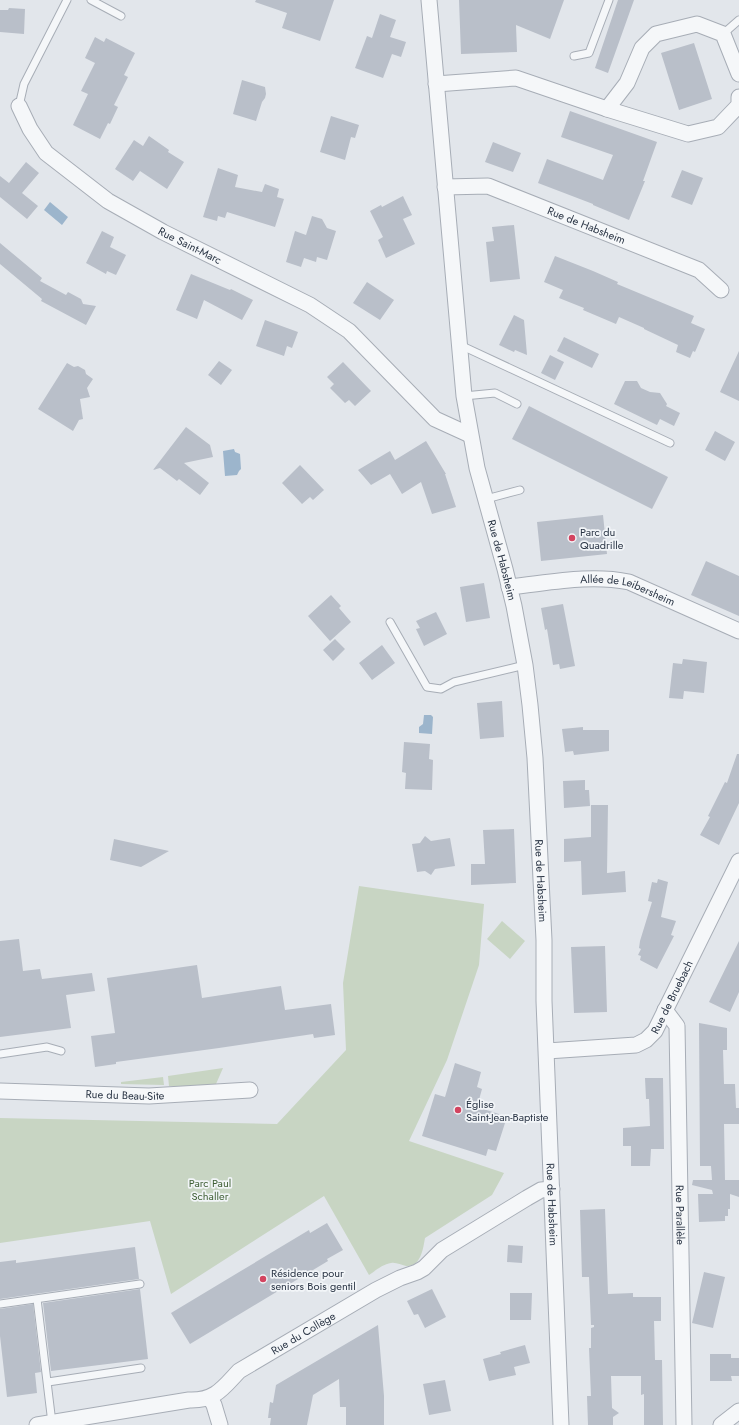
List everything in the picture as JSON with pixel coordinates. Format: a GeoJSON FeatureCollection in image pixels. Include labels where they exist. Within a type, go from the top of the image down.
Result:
{"type":"FeatureCollection","features":[{"type":"Feature","properties":{"kind":"street","name":"Rue de Habsheim"},"geometry":{"type":"LineString","coordinates":[[429,0],[464,396],[477,468],[509,587],[525,666],[530,705],[544,940],[561,1425]]}},
{"type":"Feature","properties":{"kind":"street"},"geometry":{"type":"LineString","coordinates":[[607,109],[627,83],[642,48],[656,34],[697,24],[724,34],[739,74]]}},
{"type":"Feature","properties":{"kind":"street"},"geometry":{"type":"LineString","coordinates":[[436,84],[516,78],[607,109],[688,134],[718,127],[739,105],[739,97]]}},
{"type":"Feature","properties":{"kind":"street","name":"Rue Saint-Marc"},"geometry":{"type":"LineString","coordinates":[[19,106],[30,129],[46,152],[108,201],[163,232],[310,305],[349,331],[434,419],[470,435]]}},
{"type":"Feature","properties":{"kind":"street","name":"Rue de Habsheim"},"geometry":{"type":"LineString","coordinates":[[445,187],[488,186],[699,270],[721,290]]}},
{"type":"Feature","properties":{"kind":"street","name":"Allée de Leibersheim"},"geometry":{"type":"LineString","coordinates":[[509,587],[590,578],[610,578],[629,582],[739,631]]}},
{"type":"Feature","properties":{"kind":"street","name":"Rue de Bruebach"},"geometry":{"type":"LineString","coordinates":[[547,1051],[636,1046],[646,1040],[655,1031],[739,861]]}},
{"type":"Feature","properties":{"kind":"street","name":"Rue Parallèle"},"geometry":{"type":"LineString","coordinates":[[665,1010],[677,1026],[684,1425]]}},
{"type":"Feature","properties":{"kind":"street","name":"Rue du Beau-Site"},"geometry":{"type":"LineString","coordinates":[[0,1091],[149,1096],[250,1090]]}},
{"type":"Feature","properties":{"kind":"street","name":"Rue du Collège"},"geometry":{"type":"LineString","coordinates":[[210,1398],[223,1389],[239,1371],[376,1290],[400,1278],[418,1272],[442,1250],[527,1198],[541,1190],[552,1189]]}},
{"type":"Feature","properties":{"kind":"street"},"geometry":{"type":"LineString","coordinates":[[37,1425],[190,1400],[200,1401],[210,1398],[214,1405],[220,1425]]}},
{"type":"Feature","properties":{"kind":"street"},"geometry":{"type":"LineString","coordinates":[[721,1425],[739,1411]]}},
{"type":"Feature","properties":{"kind":"lane","name":"Rue Saint-Marc"},"geometry":{"type":"LineString","coordinates":[[19,106],[24,84],[67,0]]}},
{"type":"Feature","properties":{"kind":"lane"},"geometry":{"type":"LineString","coordinates":[[91,0],[121,16]]}},
{"type":"Feature","properties":{"kind":"lane"},"geometry":{"type":"LineString","coordinates":[[574,56],[589,53],[609,0]]}},
{"type":"Feature","properties":{"kind":"lane"},"geometry":{"type":"LineString","coordinates":[[724,34],[739,20]]}},
{"type":"Feature","properties":{"kind":"lane"},"geometry":{"type":"LineString","coordinates":[[459,345],[670,443]]}},
{"type":"Feature","properties":{"kind":"lane"},"geometry":{"type":"LineString","coordinates":[[464,396],[495,393],[518,404]]}},
{"type":"Feature","properties":{"kind":"lane"},"geometry":{"type":"LineString","coordinates":[[486,499],[520,490]]}},
{"type":"Feature","properties":{"kind":"lane"},"geometry":{"type":"LineString","coordinates":[[390,622],[426,687],[441,689],[454,682],[525,666]]}},
{"type":"Feature","properties":{"kind":"lane"},"geometry":{"type":"LineString","coordinates":[[0,1054],[47,1047],[61,1051]]}},
{"type":"Feature","properties":{"kind":"lane"},"geometry":{"type":"LineString","coordinates":[[0,1304],[140,1284]]}},
{"type":"Feature","properties":{"kind":"lane"},"geometry":{"type":"LineString","coordinates":[[37,1299],[52,1423]]}},
{"type":"Feature","properties":{"kind":"lane"},"geometry":{"type":"LineString","coordinates":[[48,1382],[141,1368]]}},
{"type":"Feature","properties":{"kind":"green space","name":"Parc Paul Schaller"},"geometry":{"type":"Polygon","coordinates":[[[359,886],[484,904],[479,965],[447,1060],[409,1141],[504,1173],[492,1195],[425,1238],[420,1256],[415,1264],[406,1266],[391,1263],[379,1268],[369,1275],[324,1196],[171,1294],[150,1221],[0,1243],[0,1118],[277,1124],[346,1050],[343,983],[359,886]]]}},
{"type":"Feature","properties":{"kind":"green space"},"geometry":{"type":"Polygon","coordinates":[[[502,921],[525,941],[510,959],[487,939],[502,921]]]}},
{"type":"Feature","properties":{"kind":"green space"},"geometry":{"type":"Polygon","coordinates":[[[223,1068],[216,1084],[211,1087],[169,1086],[168,1076],[223,1068]]]}},
{"type":"Feature","properties":{"kind":"green space"},"geometry":{"type":"Polygon","coordinates":[[[163,1077],[164,1085],[121,1084],[121,1082],[163,1077]]]}},
{"type":"Feature","properties":{"kind":"water"},"geometry":{"type":"Polygon","coordinates":[[[50,202],[68,217],[62,225],[44,210],[50,202]]]}},
{"type":"Feature","properties":{"kind":"water"},"geometry":{"type":"Polygon","coordinates":[[[234,449],[235,452],[240,454],[241,469],[237,475],[225,476],[223,451],[234,449]]]}},
{"type":"Feature","properties":{"kind":"water"},"geometry":{"type":"Polygon","coordinates":[[[424,715],[431,715],[433,717],[432,734],[419,733],[419,727],[423,724],[424,715]]]}},
{"type":"Feature","properties":{"kind":"building"},"geometry":{"type":"Polygon","coordinates":[[[256,0],[334,0],[320,41],[282,28],[287,13],[255,2],[256,0]]]}},
{"type":"Feature","properties":{"kind":"building"},"geometry":{"type":"Polygon","coordinates":[[[459,0],[564,0],[550,39],[516,25],[517,52],[461,54],[459,0]]]}},
{"type":"Feature","properties":{"kind":"building"},"geometry":{"type":"Polygon","coordinates":[[[618,0],[634,0],[608,73],[595,68],[618,0]]]}},
{"type":"Feature","properties":{"kind":"building"},"geometry":{"type":"Polygon","coordinates":[[[9,8],[25,9],[24,34],[0,32],[0,10],[8,10],[9,8]]]}},
{"type":"Feature","properties":{"kind":"building"},"geometry":{"type":"Polygon","coordinates":[[[380,14],[396,20],[390,37],[406,42],[401,57],[392,54],[383,78],[355,68],[367,36],[372,38],[380,14]]]}},
{"type":"Feature","properties":{"kind":"building"},"geometry":{"type":"Polygon","coordinates":[[[95,37],[104,42],[106,38],[135,53],[124,75],[128,77],[114,105],[118,107],[110,124],[108,123],[100,139],[73,125],[88,94],[81,91],[95,63],[85,58],[95,37]]]}},
{"type":"Feature","properties":{"kind":"building"},"geometry":{"type":"Polygon","coordinates":[[[694,43],[712,99],[679,110],[661,53],[694,43]]]}},
{"type":"Feature","properties":{"kind":"building"},"geometry":{"type":"Polygon","coordinates":[[[242,80],[265,87],[265,98],[262,102],[256,121],[233,114],[242,80]]]}},
{"type":"Feature","properties":{"kind":"building"},"geometry":{"type":"Polygon","coordinates":[[[570,111],[657,142],[643,181],[645,181],[629,220],[593,204],[538,183],[547,159],[603,180],[613,155],[561,137],[570,111]]]}},
{"type":"Feature","properties":{"kind":"building"},"geometry":{"type":"Polygon","coordinates":[[[331,116],[359,125],[355,138],[351,137],[345,160],[320,152],[331,116]]]}},
{"type":"Feature","properties":{"kind":"building"},"geometry":{"type":"Polygon","coordinates":[[[149,136],[169,150],[168,152],[184,162],[167,189],[140,171],[133,181],[115,169],[134,140],[143,146],[149,136]]]}},
{"type":"Feature","properties":{"kind":"building"},"geometry":{"type":"Polygon","coordinates":[[[493,142],[521,153],[513,172],[485,162],[493,142]]]}},
{"type":"Feature","properties":{"kind":"building"},"geometry":{"type":"Polygon","coordinates":[[[26,162],[39,173],[22,193],[38,206],[27,219],[0,197],[0,176],[9,183],[26,162]]]}},
{"type":"Feature","properties":{"kind":"building"},"geometry":{"type":"Polygon","coordinates":[[[218,168],[238,175],[235,187],[262,192],[265,184],[279,189],[277,197],[284,199],[275,227],[227,212],[225,218],[218,216],[217,221],[203,217],[218,168]]]}},
{"type":"Feature","properties":{"kind":"building"},"geometry":{"type":"Polygon","coordinates":[[[682,170],[703,178],[692,205],[671,197],[682,170]]]}},
{"type":"Feature","properties":{"kind":"building"},"geometry":{"type":"Polygon","coordinates":[[[403,196],[412,215],[403,219],[415,244],[386,258],[378,240],[383,237],[370,211],[381,205],[382,207],[403,196]]]}},
{"type":"Feature","properties":{"kind":"building"},"geometry":{"type":"Polygon","coordinates":[[[312,216],[322,219],[327,228],[336,231],[327,260],[317,257],[316,262],[304,258],[301,267],[286,262],[295,231],[306,235],[312,216]]]}},
{"type":"Feature","properties":{"kind":"building"},"geometry":{"type":"Polygon","coordinates":[[[514,225],[520,279],[490,282],[486,242],[494,241],[492,227],[514,225]]]}},
{"type":"Feature","properties":{"kind":"building"},"geometry":{"type":"Polygon","coordinates":[[[102,231],[114,237],[110,247],[126,255],[116,275],[107,271],[106,274],[86,263],[102,231]]]}},
{"type":"Feature","properties":{"kind":"building"},"geometry":{"type":"Polygon","coordinates":[[[0,243],[42,278],[40,281],[66,295],[68,292],[81,299],[83,304],[96,306],[86,325],[41,301],[42,299],[0,264],[0,243]]]}},
{"type":"Feature","properties":{"kind":"building"},"geometry":{"type":"Polygon","coordinates":[[[555,256],[593,271],[618,282],[617,284],[694,316],[691,323],[705,329],[695,352],[693,351],[690,358],[676,352],[678,345],[644,328],[619,317],[616,324],[583,310],[584,308],[559,298],[563,290],[544,282],[555,256]]]}},
{"type":"Feature","properties":{"kind":"building"},"geometry":{"type":"Polygon","coordinates":[[[191,274],[230,290],[231,289],[253,300],[242,320],[204,300],[197,319],[176,310],[191,274]]]}},
{"type":"Feature","properties":{"kind":"building"},"geometry":{"type":"Polygon","coordinates":[[[367,282],[394,300],[380,320],[353,303],[367,282]]]}},
{"type":"Feature","properties":{"kind":"building"},"geometry":{"type":"Polygon","coordinates":[[[514,315],[524,320],[527,355],[515,350],[514,352],[499,345],[514,315]]]}},
{"type":"Feature","properties":{"kind":"building"},"geometry":{"type":"Polygon","coordinates":[[[265,320],[298,332],[292,348],[287,346],[284,356],[256,346],[265,320]]]}},
{"type":"Feature","properties":{"kind":"building"},"geometry":{"type":"Polygon","coordinates":[[[564,337],[599,354],[592,368],[557,351],[564,337]]]}},
{"type":"Feature","properties":{"kind":"building"},"geometry":{"type":"Polygon","coordinates":[[[739,351],[739,401],[720,392],[739,351]]]}},
{"type":"Feature","properties":{"kind":"building"},"geometry":{"type":"Polygon","coordinates":[[[550,355],[564,362],[555,380],[541,373],[550,355]]]}},
{"type":"Feature","properties":{"kind":"building"},"geometry":{"type":"Polygon","coordinates":[[[219,361],[232,370],[221,385],[208,375],[219,361]]]}},
{"type":"Feature","properties":{"kind":"building"},"geometry":{"type":"Polygon","coordinates":[[[343,362],[371,391],[355,406],[349,400],[345,403],[330,388],[334,384],[327,377],[343,362]]]}},
{"type":"Feature","properties":{"kind":"building"},"geometry":{"type":"Polygon","coordinates":[[[67,363],[85,370],[86,374],[93,379],[87,388],[90,397],[80,399],[83,419],[79,420],[73,431],[38,409],[67,363]]]}},
{"type":"Feature","properties":{"kind":"building"},"geometry":{"type":"Polygon","coordinates":[[[625,381],[637,381],[641,388],[650,392],[660,393],[667,404],[666,406],[680,413],[674,426],[660,419],[657,425],[614,404],[625,381]]]}},
{"type":"Feature","properties":{"kind":"building"},"geometry":{"type":"Polygon","coordinates":[[[529,406],[668,477],[652,509],[512,439],[529,406]]]}},
{"type":"Feature","properties":{"kind":"building"},"geometry":{"type":"Polygon","coordinates":[[[186,427],[210,445],[213,457],[184,463],[209,483],[200,495],[179,479],[177,481],[160,468],[153,470],[186,427]]]}},
{"type":"Feature","properties":{"kind":"building"},"geometry":{"type":"Polygon","coordinates":[[[715,431],[735,442],[725,461],[705,450],[715,431]]]}},
{"type":"Feature","properties":{"kind":"building"},"geometry":{"type":"Polygon","coordinates":[[[426,441],[446,474],[456,507],[432,514],[421,482],[402,494],[390,474],[371,485],[358,470],[390,451],[395,460],[426,441]]]}},
{"type":"Feature","properties":{"kind":"building"},"geometry":{"type":"Polygon","coordinates":[[[300,465],[324,490],[313,500],[310,497],[302,504],[282,483],[300,465]]]}},
{"type":"Feature","properties":{"kind":"building","name":"Parc du Quadrille"},"geometry":{"type":"Polygon","coordinates":[[[603,515],[607,554],[541,561],[537,522],[603,515]]]}},
{"type":"Feature","properties":{"kind":"building"},"geometry":{"type":"Polygon","coordinates":[[[706,561],[739,576],[739,616],[691,595],[706,561]]]}},
{"type":"Feature","properties":{"kind":"building"},"geometry":{"type":"Polygon","coordinates":[[[484,583],[490,618],[466,622],[460,587],[484,583]]]}},
{"type":"Feature","properties":{"kind":"building"},"geometry":{"type":"Polygon","coordinates":[[[331,595],[341,606],[339,608],[351,622],[330,641],[308,616],[331,595]]]}},
{"type":"Feature","properties":{"kind":"building"},"geometry":{"type":"Polygon","coordinates":[[[563,604],[575,666],[560,669],[559,664],[553,665],[547,629],[545,630],[541,608],[563,604]]]}},
{"type":"Feature","properties":{"kind":"building"},"geometry":{"type":"Polygon","coordinates":[[[436,612],[447,634],[424,646],[416,629],[420,628],[416,621],[436,612]]]}},
{"type":"Feature","properties":{"kind":"building"},"geometry":{"type":"Polygon","coordinates":[[[335,639],[345,649],[333,661],[323,650],[335,639]]]}},
{"type":"Feature","properties":{"kind":"building"},"geometry":{"type":"Polygon","coordinates":[[[382,645],[395,663],[372,680],[359,663],[382,645]]]}},
{"type":"Feature","properties":{"kind":"building"},"geometry":{"type":"Polygon","coordinates":[[[683,659],[707,662],[704,693],[684,691],[683,699],[669,698],[673,663],[682,664],[683,659]]]}},
{"type":"Feature","properties":{"kind":"building"},"geometry":{"type":"Polygon","coordinates":[[[502,701],[504,737],[480,739],[477,703],[502,701]]]}},
{"type":"Feature","properties":{"kind":"building"},"geometry":{"type":"Polygon","coordinates":[[[583,727],[583,730],[609,730],[609,751],[574,755],[573,751],[565,752],[562,729],[583,727]]]}},
{"type":"Feature","properties":{"kind":"building"},"geometry":{"type":"Polygon","coordinates":[[[404,742],[430,744],[429,759],[433,760],[432,790],[405,789],[406,773],[402,772],[404,742]]]}},
{"type":"Feature","properties":{"kind":"building"},"geometry":{"type":"Polygon","coordinates":[[[737,754],[739,754],[739,803],[719,845],[700,835],[710,817],[708,816],[725,782],[727,783],[737,754]]]}},
{"type":"Feature","properties":{"kind":"building"},"geometry":{"type":"Polygon","coordinates":[[[585,780],[585,790],[589,790],[590,806],[564,808],[563,781],[585,780]]]}},
{"type":"Feature","properties":{"kind":"building"},"geometry":{"type":"Polygon","coordinates":[[[591,805],[608,805],[607,873],[625,871],[626,892],[582,895],[581,861],[564,862],[564,839],[591,837],[591,805]]]}},
{"type":"Feature","properties":{"kind":"building"},"geometry":{"type":"Polygon","coordinates":[[[514,829],[516,883],[471,885],[471,864],[485,864],[483,830],[514,829]]]}},
{"type":"Feature","properties":{"kind":"building"},"geometry":{"type":"Polygon","coordinates":[[[425,836],[431,841],[450,838],[455,866],[435,869],[431,875],[425,871],[417,872],[412,844],[420,843],[425,836]]]}},
{"type":"Feature","properties":{"kind":"building"},"geometry":{"type":"Polygon","coordinates":[[[114,839],[169,851],[141,867],[110,860],[114,839]]]}},
{"type":"Feature","properties":{"kind":"building"},"geometry":{"type":"Polygon","coordinates":[[[658,879],[668,882],[661,917],[676,921],[671,935],[674,936],[657,969],[640,960],[641,956],[638,955],[641,949],[639,948],[640,941],[652,902],[648,901],[652,882],[657,883],[658,879]]]}},
{"type":"Feature","properties":{"kind":"building"},"geometry":{"type":"Polygon","coordinates":[[[19,939],[23,971],[40,969],[42,979],[92,973],[95,991],[66,995],[71,1028],[0,1037],[0,941],[19,939]]]}},
{"type":"Feature","properties":{"kind":"building"},"geometry":{"type":"Polygon","coordinates":[[[739,941],[739,992],[730,1012],[709,1002],[739,941]]]}},
{"type":"Feature","properties":{"kind":"building"},"geometry":{"type":"Polygon","coordinates":[[[605,946],[607,1012],[574,1013],[571,947],[605,946]]]}},
{"type":"Feature","properties":{"kind":"building"},"geometry":{"type":"Polygon","coordinates":[[[197,965],[202,998],[281,986],[285,1010],[331,1004],[335,1035],[314,1038],[313,1034],[116,1062],[116,1064],[95,1067],[91,1036],[115,1033],[107,978],[197,965]]]}},
{"type":"Feature","properties":{"kind":"building"},"geometry":{"type":"Polygon","coordinates":[[[699,1023],[727,1028],[727,1050],[723,1050],[724,1084],[735,1084],[736,1108],[739,1108],[739,1124],[724,1124],[725,1180],[739,1180],[739,1197],[730,1194],[730,1209],[728,1209],[728,1216],[725,1216],[725,1221],[699,1222],[698,1194],[713,1194],[712,1190],[692,1185],[693,1180],[712,1180],[711,1166],[700,1166],[699,1023]]]}},
{"type":"Feature","properties":{"kind":"building","name":"Église Saint-Jean-Baptiste"},"geometry":{"type":"Polygon","coordinates":[[[455,1063],[481,1072],[477,1087],[482,1089],[477,1107],[499,1114],[497,1120],[505,1123],[496,1151],[488,1149],[486,1156],[422,1136],[435,1094],[445,1097],[455,1063]]]}},
{"type":"Feature","properties":{"kind":"building"},"geometry":{"type":"Polygon","coordinates":[[[645,1078],[663,1078],[664,1149],[651,1149],[650,1166],[631,1166],[631,1146],[623,1146],[623,1128],[650,1126],[649,1099],[646,1099],[645,1078]]]}},
{"type":"Feature","properties":{"kind":"building"},"geometry":{"type":"Polygon","coordinates":[[[605,1209],[608,1294],[633,1293],[633,1297],[661,1297],[661,1321],[654,1321],[655,1360],[662,1360],[663,1425],[644,1425],[644,1394],[641,1395],[641,1376],[611,1376],[612,1408],[619,1413],[613,1417],[613,1425],[588,1425],[587,1396],[591,1396],[589,1348],[591,1348],[591,1328],[594,1327],[594,1325],[591,1325],[589,1277],[582,1277],[580,1210],[605,1209]]]}},
{"type":"Feature","properties":{"kind":"building","name":"Résidence pour seniors Bois gentil"},"geometry":{"type":"Polygon","coordinates":[[[327,1223],[343,1250],[327,1259],[328,1261],[190,1344],[171,1313],[309,1230],[310,1233],[327,1223]]]}},
{"type":"Feature","properties":{"kind":"building"},"geometry":{"type":"Polygon","coordinates":[[[508,1245],[523,1246],[522,1263],[507,1262],[508,1245]]]}},
{"type":"Feature","properties":{"kind":"building"},"geometry":{"type":"Polygon","coordinates":[[[135,1247],[139,1279],[0,1299],[0,1262],[16,1260],[16,1263],[135,1247]]]}},
{"type":"Feature","properties":{"kind":"building"},"geometry":{"type":"Polygon","coordinates":[[[704,1272],[725,1277],[713,1328],[692,1323],[704,1272]]]}},
{"type":"Feature","properties":{"kind":"building"},"geometry":{"type":"Polygon","coordinates":[[[140,1289],[148,1359],[51,1371],[43,1303],[140,1289]]]}},
{"type":"Feature","properties":{"kind":"building"},"geometry":{"type":"Polygon","coordinates":[[[432,1289],[446,1317],[425,1328],[418,1314],[414,1315],[407,1301],[432,1289]]]}},
{"type":"Feature","properties":{"kind":"building"},"geometry":{"type":"Polygon","coordinates":[[[510,1293],[532,1293],[531,1320],[510,1320],[510,1293]]]}},
{"type":"Feature","properties":{"kind":"building"},"geometry":{"type":"Polygon","coordinates":[[[33,1304],[41,1372],[35,1373],[37,1393],[7,1397],[0,1336],[0,1309],[33,1304]]]}},
{"type":"Feature","properties":{"kind":"building"},"geometry":{"type":"Polygon","coordinates":[[[378,1325],[384,1396],[384,1425],[346,1425],[346,1407],[340,1407],[339,1379],[313,1395],[307,1425],[270,1425],[271,1418],[268,1418],[270,1402],[273,1403],[276,1385],[378,1325]]]}},
{"type":"Feature","properties":{"kind":"building"},"geometry":{"type":"Polygon","coordinates":[[[525,1345],[530,1363],[514,1367],[516,1375],[489,1381],[483,1359],[501,1354],[500,1352],[525,1345]]]}},
{"type":"Feature","properties":{"kind":"building"},"geometry":{"type":"Polygon","coordinates":[[[710,1354],[731,1354],[731,1358],[739,1358],[739,1376],[731,1376],[732,1381],[710,1381],[710,1354]]]}},
{"type":"Feature","properties":{"kind":"building"},"geometry":{"type":"Polygon","coordinates":[[[445,1380],[451,1411],[429,1415],[423,1384],[445,1380]]]}},
{"type":"Feature","properties":{"kind":"place","name":"Parc du Quadrille"},"geometry":{"type":"Point","coordinates":[572,538]}},
{"type":"Feature","properties":{"kind":"place","name":"Église Saint-Jean-Baptiste"},"geometry":{"type":"Point","coordinates":[458,1110]}},
{"type":"Feature","properties":{"kind":"place","name":"Résidence pour seniors Bois gentil"},"geometry":{"type":"Point","coordinates":[263,1279]}}]}
